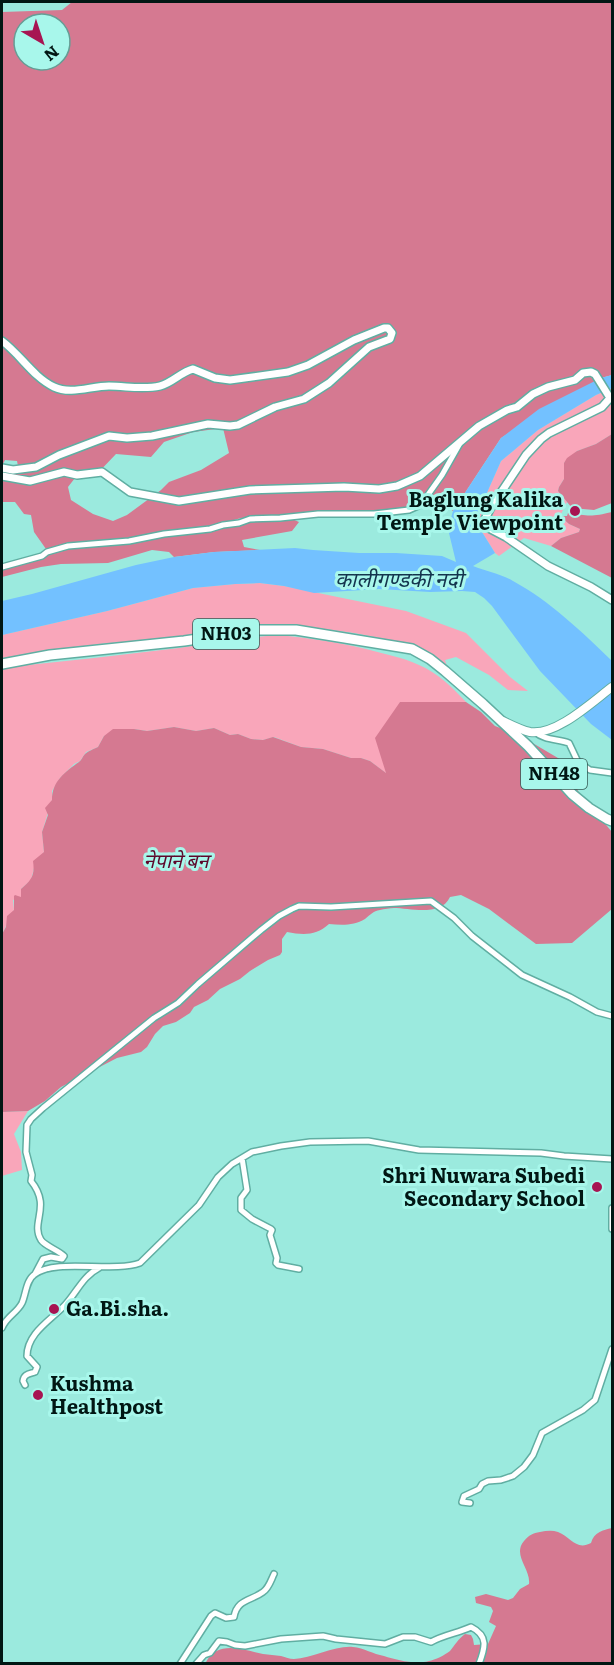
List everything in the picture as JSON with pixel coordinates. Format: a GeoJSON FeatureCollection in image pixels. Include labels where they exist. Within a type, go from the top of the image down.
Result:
{"type":"FeatureCollection","features":[{"type":"Feature","properties":{"kind":"highway","name":"NH03"},"geometry":{"type":"LineString","coordinates":[[2,664],[50,655],[184,641],[259,630],[296,630],[412,649],[430,659],[501,720]]}},
{"type":"Feature","properties":{"kind":"highway","name":"NH48"},"geometry":{"type":"LineString","coordinates":[[501,720],[572,794],[589,808],[612,821]]}},
{"type":"Feature","properties":{"kind":"main road"},"geometry":{"type":"LineString","coordinates":[[2,341],[48,384],[72,391],[110,386],[152,388],[167,384],[193,369],[221,380],[267,376],[308,365],[354,340],[384,328],[388,328],[392,333],[390,339],[369,347],[329,383],[304,399],[275,407],[238,425],[208,424],[152,436],[127,438],[109,436],[59,455],[36,467],[13,470],[2,468]]}},
{"type":"Feature","properties":{"kind":"main road"},"geometry":{"type":"LineString","coordinates":[[2,476],[30,481],[64,472],[77,475],[102,472],[130,492],[179,501],[250,490],[344,487],[380,489],[397,486],[420,476],[479,426],[517,406],[533,394],[554,385],[575,380],[591,372],[595,374],[610,398],[608,402],[540,439],[526,455],[490,509],[484,519],[484,526],[506,537],[548,566],[612,600]]}},
{"type":"Feature","properties":{"kind":"main road"},"geometry":{"type":"LineString","coordinates":[[534,731],[550,729],[567,720],[612,687]]}},
{"type":"Feature","properties":{"kind":"main road","name":"NH03"},"geometry":{"type":"LineString","coordinates":[[501,720],[530,732],[534,731]]}},
{"type":"Feature","properties":{"kind":"street"},"geometry":{"type":"LineString","coordinates":[[2,567],[68,546],[129,541],[210,529],[250,519],[318,514],[374,514],[409,510],[418,506],[425,499],[462,441]]}},
{"type":"Feature","properties":{"kind":"street"},"geometry":{"type":"LineString","coordinates":[[534,731],[542,738],[554,738],[569,743],[579,762],[590,770],[612,773]]}},
{"type":"Feature","properties":{"kind":"street"},"geometry":{"type":"LineString","coordinates":[[2,1328],[4,1321],[21,1305],[30,1279],[43,1259],[51,1257],[63,1259],[63,1256],[41,1241],[39,1233],[40,1197],[39,1191],[31,1181],[32,1175],[26,1152],[27,1125],[31,1119],[154,1018],[178,1003],[261,930],[292,909],[299,906],[331,907],[431,901],[522,975],[597,1012],[612,1016]]}},
{"type":"Feature","properties":{"kind":"street"},"geometry":{"type":"LineString","coordinates":[[35,1274],[52,1268],[132,1266],[140,1263],[199,1205],[218,1177],[232,1164],[252,1152],[281,1146],[310,1142],[368,1141],[419,1150],[541,1153],[612,1159]]}},
{"type":"Feature","properties":{"kind":"street"},"geometry":{"type":"LineString","coordinates":[[242,1158],[247,1191],[241,1198],[241,1210],[272,1230],[270,1235],[277,1258],[276,1263],[299,1269]]}},
{"type":"Feature","properties":{"kind":"street"},"geometry":{"type":"LineString","coordinates":[[612,1208],[612,1229]]}},
{"type":"Feature","properties":{"kind":"street"},"geometry":{"type":"LineString","coordinates":[[25,1385],[24,1376],[35,1372],[37,1367],[27,1356],[31,1340],[42,1326],[65,1305],[86,1277],[100,1267]]}},
{"type":"Feature","properties":{"kind":"street"},"geometry":{"type":"LineString","coordinates":[[470,1503],[462,1502],[464,1496],[479,1489],[482,1484],[513,1476],[533,1455],[542,1433],[583,1410],[595,1400],[612,1349]]}},
{"type":"Feature","properties":{"kind":"street"},"geometry":{"type":"LineString","coordinates":[[180,1664],[211,1616],[215,1613],[226,1618],[234,1617],[238,1605],[264,1591],[274,1574]]}},
{"type":"Feature","properties":{"kind":"street"},"geometry":{"type":"LineString","coordinates":[[196,1664],[210,1653],[219,1641],[245,1646],[281,1639],[323,1636],[386,1644],[403,1637],[414,1637],[431,1642],[471,1627],[481,1634],[484,1641],[484,1650],[479,1664]]}},
{"type":"Feature","properties":{"kind":"shaded area"},"geometry":{"type":"Polygon","coordinates":[[[612,388],[612,434],[596,444],[577,451],[564,463],[564,479],[558,491],[567,502],[560,516],[569,524],[580,529],[579,532],[561,538],[551,546],[524,538],[499,556],[477,524],[482,504],[501,461],[538,430],[596,395],[612,388]]]}},
{"type":"Feature","properties":{"kind":"shaded area"},"geometry":{"type":"Polygon","coordinates":[[[260,583],[406,611],[466,633],[510,677],[528,691],[508,690],[489,675],[456,657],[445,660],[448,670],[411,644],[295,625],[258,625],[154,641],[108,643],[36,652],[2,659],[2,635],[193,588],[260,583]]]}},
{"type":"Feature","properties":{"kind":"shaded area"},"geometry":{"type":"Polygon","coordinates":[[[279,635],[344,644],[406,660],[426,668],[439,677],[466,702],[400,702],[387,774],[370,761],[361,758],[351,758],[323,749],[301,747],[274,737],[263,740],[251,739],[238,734],[230,735],[214,728],[196,731],[174,727],[147,731],[134,729],[104,736],[98,747],[86,752],[80,761],[60,778],[52,791],[52,800],[42,832],[44,852],[34,868],[31,880],[21,889],[21,897],[13,900],[14,910],[2,934],[2,669],[279,635]]]}},
{"type":"Feature","properties":{"kind":"shaded area"},"geometry":{"type":"Polygon","coordinates":[[[28,1111],[14,1134],[21,1152],[22,1170],[2,1176],[2,1112],[28,1111]]]}},
{"type":"Feature","properties":{"kind":"green space"},"geometry":{"type":"Polygon","coordinates":[[[72,2],[612,2],[612,375],[601,378],[501,438],[453,511],[432,494],[424,494],[409,508],[241,518],[206,528],[111,542],[70,544],[46,549],[34,532],[31,515],[24,514],[15,502],[3,502],[2,505],[2,472],[23,472],[40,468],[39,462],[18,466],[17,461],[5,460],[2,466],[2,12],[62,10],[72,2]],[[223,428],[193,432],[164,442],[151,457],[116,454],[93,478],[75,478],[68,487],[71,500],[93,514],[113,521],[127,515],[169,482],[201,470],[229,453],[223,428]]]}},
{"type":"Feature","properties":{"kind":"green space"},"geometry":{"type":"Polygon","coordinates":[[[612,434],[612,503],[594,510],[572,508],[558,491],[564,479],[564,463],[577,451],[596,444],[612,434]]]}},
{"type":"Feature","properties":{"kind":"green space"},"geometry":{"type":"Polygon","coordinates":[[[612,512],[612,578],[551,546],[561,538],[579,532],[580,529],[569,524],[560,516],[567,516],[568,513],[590,516],[612,512]]]}},
{"type":"Feature","properties":{"kind":"green space"},"geometry":{"type":"Polygon","coordinates":[[[292,519],[299,522],[292,531],[242,540],[244,547],[260,550],[174,557],[169,552],[152,550],[108,563],[61,564],[2,577],[2,570],[44,558],[52,551],[166,537],[232,527],[246,522],[292,519]]]}},
{"type":"Feature","properties":{"kind":"green space","name":"नेपाने बन"},"geometry":{"type":"Polygon","coordinates":[[[400,702],[466,702],[481,712],[495,726],[519,735],[563,761],[573,776],[578,791],[612,832],[612,909],[572,943],[536,944],[489,909],[461,895],[450,897],[446,903],[433,909],[387,909],[375,911],[356,923],[329,924],[309,934],[287,932],[282,939],[280,955],[220,989],[176,1022],[163,1026],[141,1052],[117,1058],[61,1087],[45,1101],[28,1111],[2,1112],[2,934],[6,927],[7,916],[14,910],[14,896],[21,897],[21,889],[33,874],[33,861],[44,852],[42,832],[48,815],[45,808],[52,800],[54,787],[64,773],[80,761],[86,753],[98,747],[104,736],[113,729],[147,731],[174,727],[196,731],[214,728],[230,735],[238,734],[251,739],[263,740],[273,737],[301,747],[323,749],[351,758],[361,758],[370,761],[386,773],[375,738],[400,702]]]}},
{"type":"Feature","properties":{"kind":"green space"},"geometry":{"type":"Polygon","coordinates":[[[612,1528],[612,1663],[205,1664],[216,1651],[231,1648],[294,1659],[353,1647],[400,1660],[424,1662],[450,1651],[465,1634],[471,1635],[474,1645],[488,1644],[496,1626],[489,1622],[493,1611],[491,1607],[476,1603],[475,1597],[486,1594],[508,1600],[529,1584],[520,1552],[521,1546],[528,1537],[538,1532],[554,1531],[563,1534],[577,1544],[586,1545],[591,1543],[599,1532],[612,1528]]]}},
{"type":"Feature","properties":{"kind":"water","name":"कालीगण्डकी नदी"},"geometry":{"type":"Polygon","coordinates":[[[612,375],[612,388],[596,395],[538,430],[501,461],[482,504],[477,524],[495,553],[473,566],[498,574],[527,589],[553,607],[612,661],[612,740],[591,724],[540,671],[492,606],[475,592],[379,589],[314,593],[260,583],[235,584],[193,588],[2,635],[2,601],[174,557],[214,552],[295,548],[442,556],[456,562],[448,529],[453,511],[501,438],[539,409],[601,378],[612,375]]]}},
{"type":"Feature","properties":{"kind":"place","name":"Baglung Kalika Temple Viewpoint"},"geometry":{"type":"Point","coordinates":[575,511]}},
{"type":"Feature","properties":{"kind":"place","name":"Shri Nuwara Subedi Secondary School"},"geometry":{"type":"Point","coordinates":[597,1187]}},
{"type":"Feature","properties":{"kind":"place","name":"Ga.Bi.sha."},"geometry":{"type":"Point","coordinates":[54,1309]}},
{"type":"Feature","properties":{"kind":"place","name":"Kushma Healthpost"},"geometry":{"type":"Point","coordinates":[38,1395]}}]}
